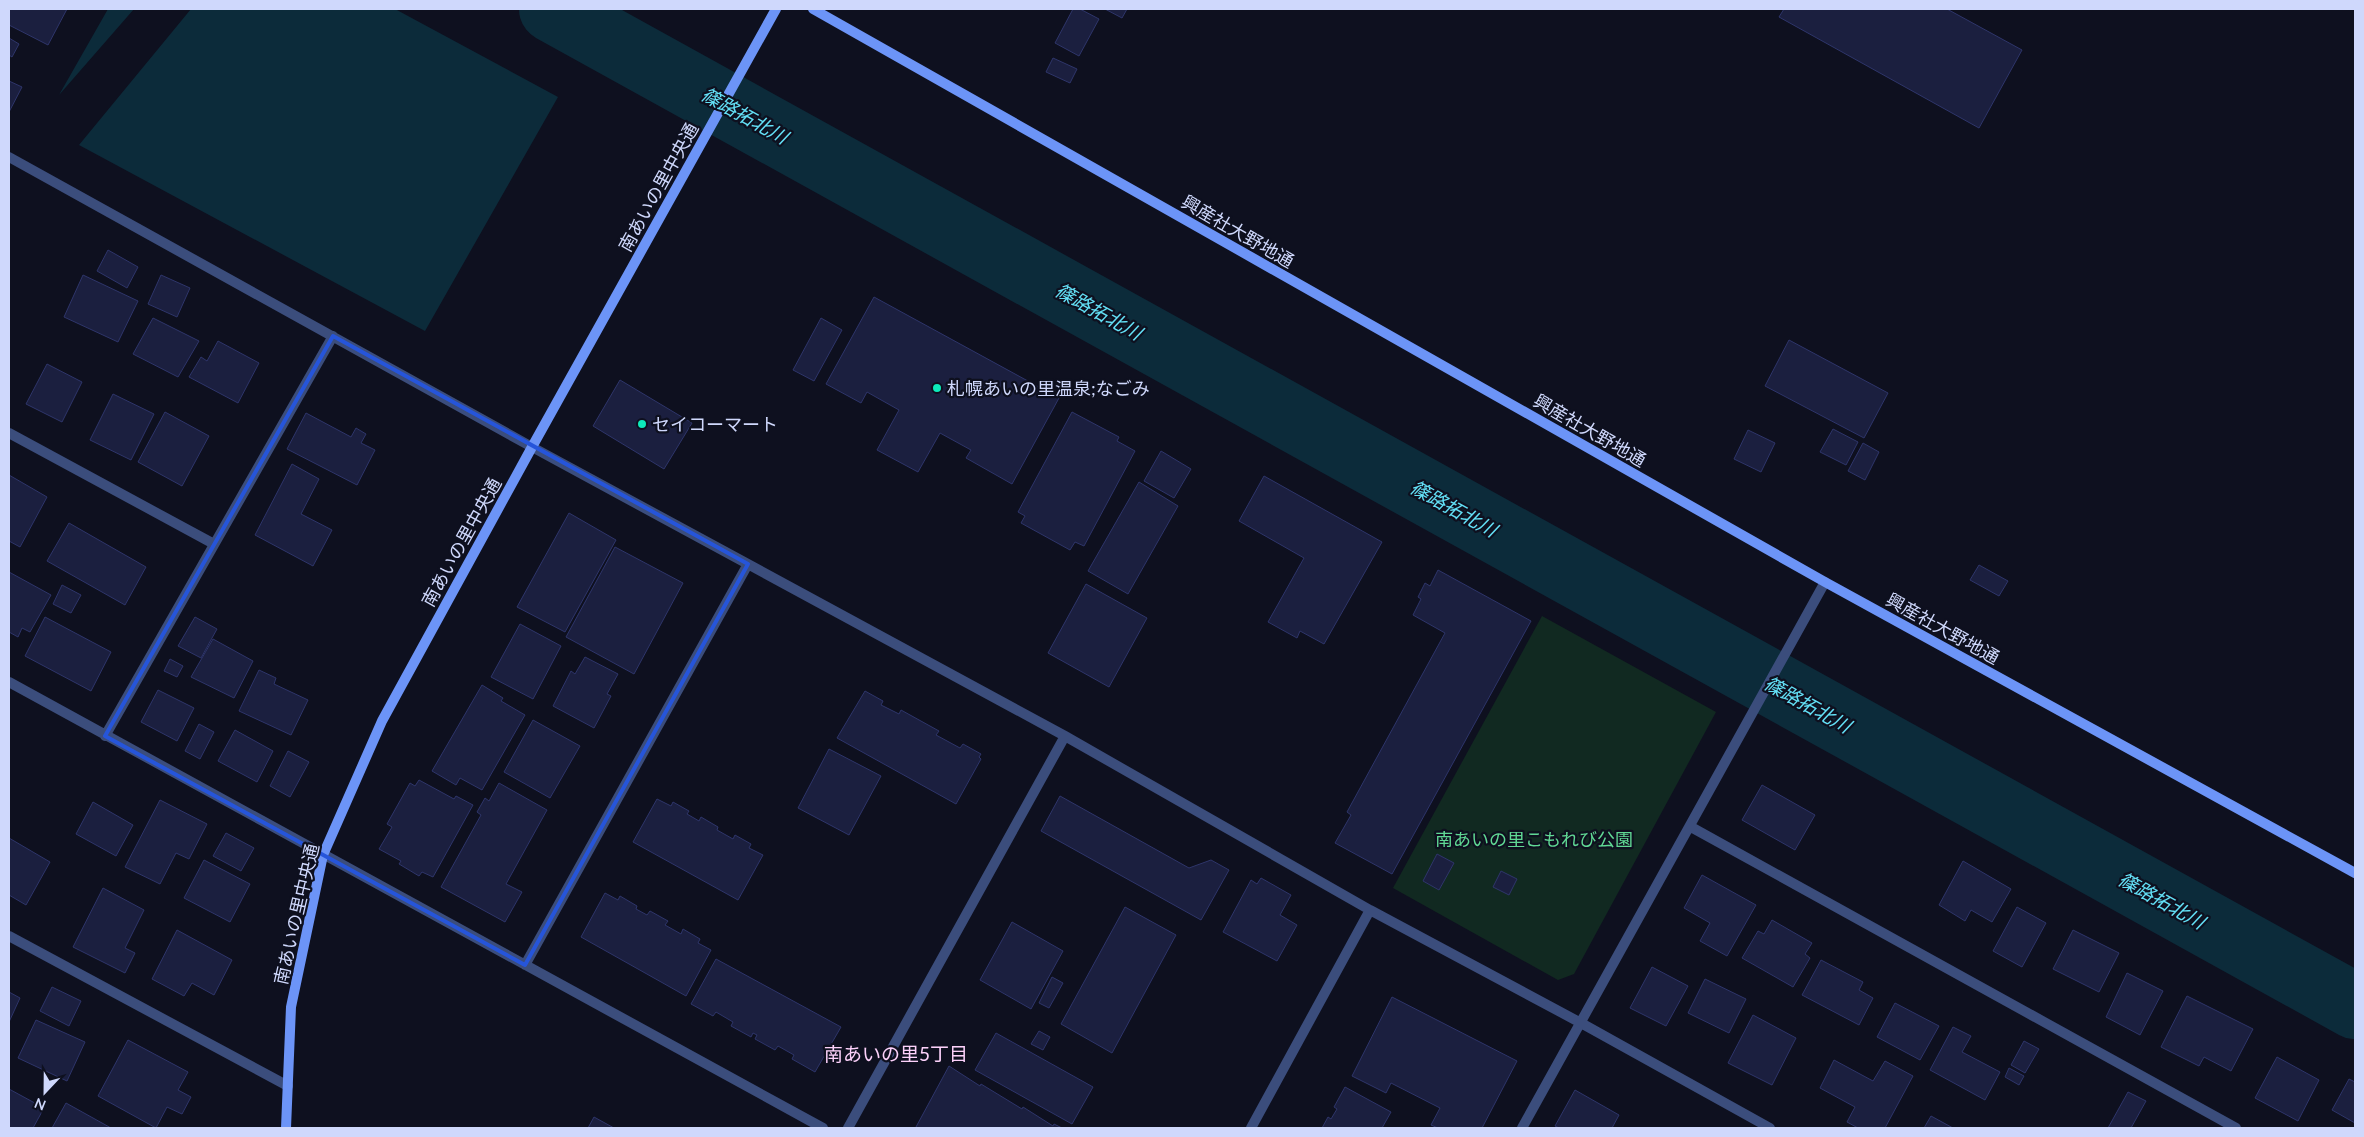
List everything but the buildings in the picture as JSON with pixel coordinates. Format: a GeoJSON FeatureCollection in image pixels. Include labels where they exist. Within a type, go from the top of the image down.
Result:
{"type":"FeatureCollection","features":[{"type":"Feature","properties":{"kind":"street","name":"南あいの里中央通"},"geometry":{"type":"LineString","coordinates":[[286,1128],[291,1008],[323,855],[382,721],[704,136],[776,9]]}},
{"type":"Feature","properties":{"kind":"street","name":"興産社大野地通"},"geometry":{"type":"LineString","coordinates":[[813,9],[1825,582],[2355,873]]}},
{"type":"Feature","properties":{"kind":"street"},"geometry":{"type":"LineString","coordinates":[[9,157],[532,447],[1065,736],[1370,910],[1581,1023],[1770,1128]]}},
{"type":"Feature","properties":{"kind":"street"},"geometry":{"type":"LineString","coordinates":[[105,736],[332,336]]}},
{"type":"Feature","properties":{"kind":"street"},"geometry":{"type":"LineString","coordinates":[[9,433],[214,544]]}},
{"type":"Feature","properties":{"kind":"street"},"geometry":{"type":"LineString","coordinates":[[525,965],[748,564]]}},
{"type":"Feature","properties":{"kind":"street"},"geometry":{"type":"LineString","coordinates":[[1522,1128],[1691,827],[1825,582]]}},
{"type":"Feature","properties":{"kind":"street"},"geometry":{"type":"LineString","coordinates":[[9,682],[823,1128]]}},
{"type":"Feature","properties":{"kind":"street"},"geometry":{"type":"LineString","coordinates":[[848,1128],[1065,736]]}},
{"type":"Feature","properties":{"kind":"street"},"geometry":{"type":"LineString","coordinates":[[1691,827],[2224,1125],[2236,1128]]}},
{"type":"Feature","properties":{"kind":"street"},"geometry":{"type":"LineString","coordinates":[[1251,1128],[1370,910]]}},
{"type":"Feature","properties":{"kind":"street"},"geometry":{"type":"LineString","coordinates":[[9,936],[288,1086]]}},
{"type":"Feature","properties":{"kind":"highlighted area"},"geometry":{"type":"Polygon","coordinates":[[[333,336],[748,564],[525,965],[105,736],[333,336]]]}},
{"type":"Feature","properties":{"kind":"green space","name":"南あいの里こもれび公園"},"geometry":{"type":"Polygon","coordinates":[[[1542,616],[1716,712],[1574,974],[1558,980],[1393,888],[1542,616]]]}},
{"type":"Feature","properties":{"kind":"water"},"geometry":{"type":"Polygon","coordinates":[[[108,9],[134,9],[59,95],[108,9]]]}},
{"type":"Feature","properties":{"kind":"water"},"geometry":{"type":"Polygon","coordinates":[[[191,9],[395,9],[558,97],[425,331],[79,145],[191,9]]]}},
{"type":"Feature","properties":{"kind":"waterway","name":"篠路拓北川"},"geometry":{"type":"LineString","coordinates":[[552,9],[2355,1006]]}},
{"type":"Feature","properties":{"kind":"place","name":"札幌あいの里温泉;なごみ"},"geometry":{"type":"Point","coordinates":[937,388]}},
{"type":"Feature","properties":{"kind":"place","name":"セイコーマート"},"geometry":{"type":"Point","coordinates":[642,424]}},
{"type":"Feature","properties":{"kind":"district","name":"南あいの里5丁目"},"geometry":{"type":"Point","coordinates":[896,1053]}}]}
